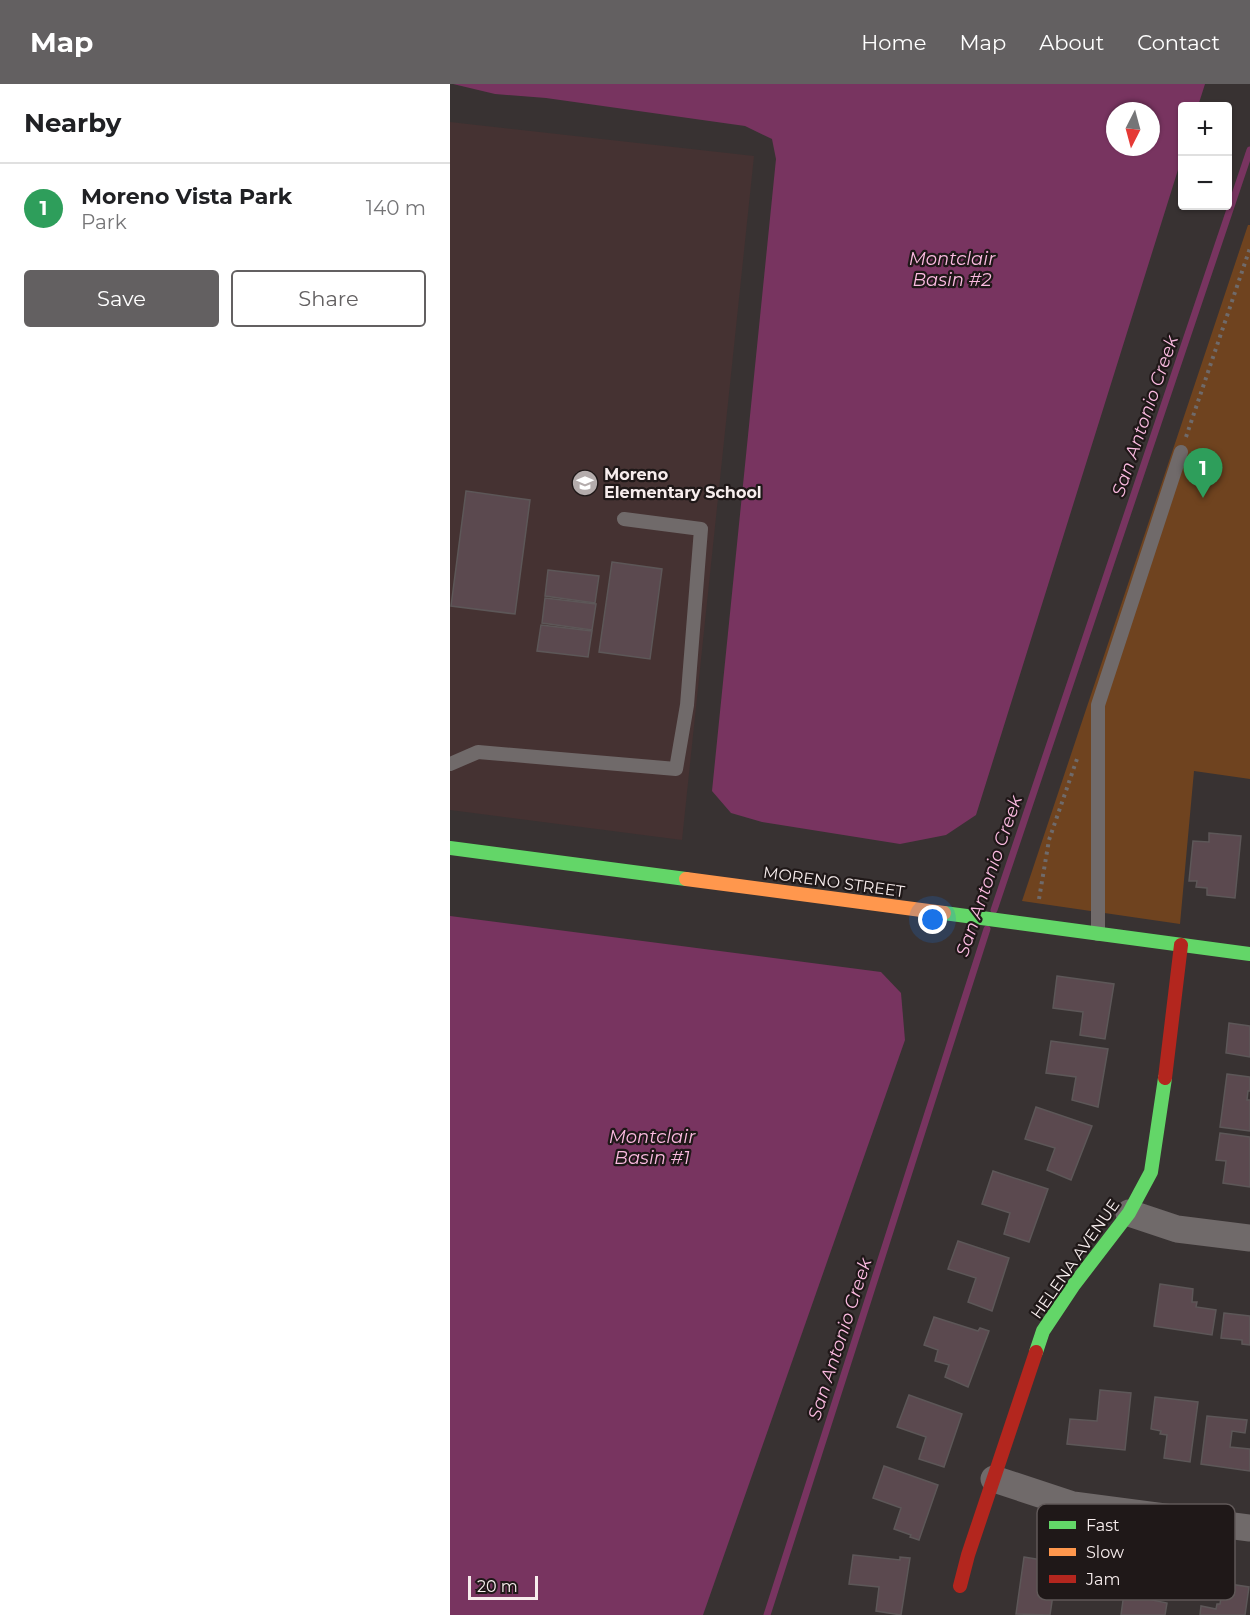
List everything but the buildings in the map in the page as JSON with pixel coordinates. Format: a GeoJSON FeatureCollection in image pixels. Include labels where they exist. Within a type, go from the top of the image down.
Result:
{"type":"FeatureCollection","features":[{"type":"Feature","properties":{"kind":"street","name":"MORENO STREET"},"geometry":{"type":"LineString","coordinates":[[450,848],[1250,954]]}},
{"type":"Feature","properties":{"kind":"street","name":"HELENA AVENUE"},"geometry":{"type":"LineString","coordinates":[[960,1586],[1043,1331],[1073,1286],[1129,1213],[1151,1172],[1160,1120],[1181,945]]}},
{"type":"Feature","properties":{"kind":"street"},"geometry":{"type":"LineString","coordinates":[[1129,1213],[1177,1229],[1250,1238]]}},
{"type":"Feature","properties":{"kind":"street"},"geometry":{"type":"LineString","coordinates":[[994,1479],[1067,1504]]}},
{"type":"Feature","properties":{"kind":"street"},"geometry":{"type":"LineString","coordinates":[[1235,1526],[1250,1528]]}},
{"type":"Feature","properties":{"kind":"lane"},"geometry":{"type":"LineString","coordinates":[[1098,934],[1098,705],[1181,452]]}},
{"type":"Feature","properties":{"kind":"lane"},"geometry":{"type":"LineString","coordinates":[[450,764],[478,752],[676,769],[687,705],[701,529],[624,519]]}},
{"type":"Feature","properties":{"kind":"path"},"geometry":{"type":"LineString","coordinates":[[1181,452],[1250,248]]}},
{"type":"Feature","properties":{"kind":"path"},"geometry":{"type":"LineString","coordinates":[[1037,905],[1049,840],[1080,753]]}},
{"type":"Feature","properties":{"kind":"shaded area","name":"Moreno Elementary School"},"geometry":{"type":"Polygon","coordinates":[[[450,122],[754,156],[682,840],[450,810],[450,122]]]}},
{"type":"Feature","properties":{"kind":"shaded area"},"geometry":{"type":"Polygon","coordinates":[[[1248,225],[1250,225],[1250,779],[1194,771],[1180,924],[1022,901],[1248,225]]]}},
{"type":"Feature","properties":{"kind":"water","name":"Montclair Basin #2"},"geometry":{"type":"Polygon","coordinates":[[[453,84],[1205,84],[1199,102],[1178,102],[1178,170],[976,815],[946,835],[900,844],[762,822],[731,813],[712,791],[776,159],[772,139],[745,126],[546,98],[495,94],[453,84]]]}},
{"type":"Feature","properties":{"kind":"water","name":"Montclair Basin #1"},"geometry":{"type":"Polygon","coordinates":[[[450,916],[881,972],[901,993],[905,1040],[703,1615],[450,1615],[450,916]]]}},
{"type":"Feature","properties":{"kind":"waterway","name":"San Antonio Creek"},"geometry":{"type":"LineString","coordinates":[[994,910],[1250,150]]}},
{"type":"Feature","properties":{"kind":"waterway","name":"San Antonio Creek"},"geometry":{"type":"LineString","coordinates":[[767,1615],[987,929]]}},
{"type":"Feature","properties":{"kind":"traffic: fast"},"geometry":{"type":"LineString","coordinates":[[450,848],[686,879]]}},
{"type":"Feature","properties":{"kind":"traffic: fast"},"geometry":{"type":"LineString","coordinates":[[944,913],[1250,954]]}},
{"type":"Feature","properties":{"kind":"traffic: fast"},"geometry":{"type":"LineString","coordinates":[[1036,1352],[1043,1331],[1073,1286],[1129,1213],[1151,1172],[1165,1078]]}},
{"type":"Feature","properties":{"kind":"traffic: slow"},"geometry":{"type":"LineString","coordinates":[[686,879],[944,913]]}},
{"type":"Feature","properties":{"kind":"traffic: jam"},"geometry":{"type":"LineString","coordinates":[[1165,1078],[1181,945]]}},
{"type":"Feature","properties":{"kind":"traffic: jam"},"geometry":{"type":"LineString","coordinates":[[960,1586],[968,1555],[1036,1352]]}},
{"type":"Feature","properties":{"kind":"place","name":"Moreno Elementary School"},"geometry":{"type":"Point","coordinates":[585,483]}},
{"type":"Feature","properties":{"kind":"place","name":"Moreno Vista Park"},"geometry":{"type":"Point","coordinates":[1203,498]}}]}
